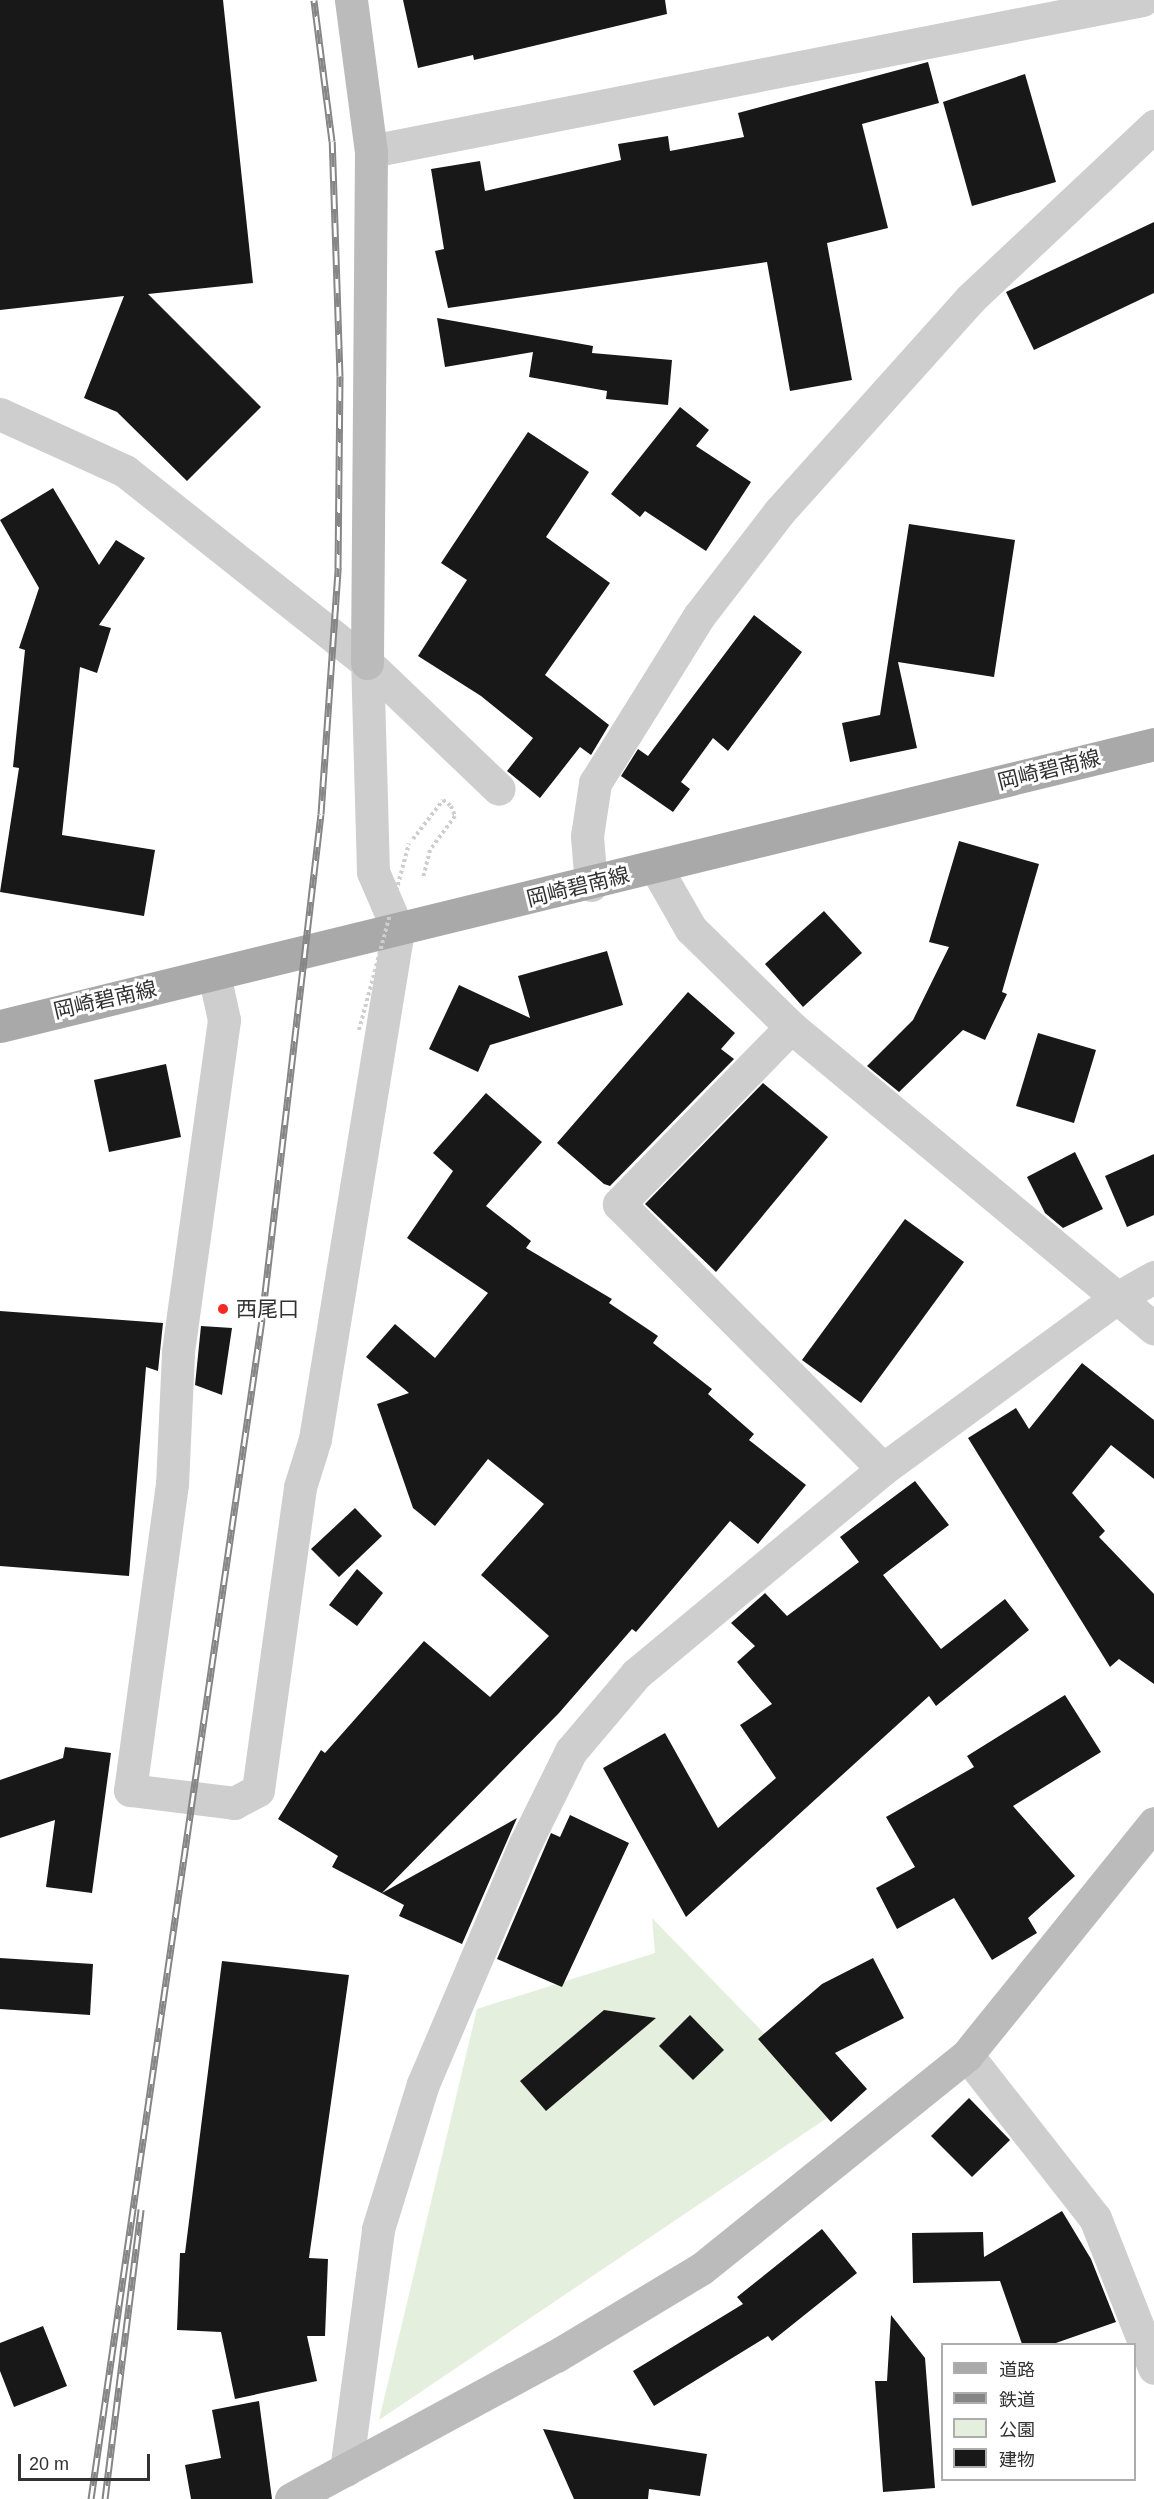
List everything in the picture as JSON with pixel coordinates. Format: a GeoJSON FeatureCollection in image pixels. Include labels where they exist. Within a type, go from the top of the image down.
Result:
{"type":"FeatureCollection","features":[{"type":"Feature","properties":{"kind":"main road","name":"岡崎碧南線"},"geometry":{"type":"LineString","coordinates":[[0,1026],[591,885],[1154,744]]}},
{"type":"Feature","properties":{"kind":"street"},"geometry":{"type":"LineString","coordinates":[[214,974],[224,1020],[222,1040],[178,1353],[172,1484],[130,1790],[234,1803],[258,1790],[300,1487],[315,1439],[398,930],[373,872],[368,663],[371,151],[351,0]]}},
{"type":"Feature","properties":{"kind":"street"},"geometry":{"type":"LineString","coordinates":[[371,151],[1142,0]]}},
{"type":"Feature","properties":{"kind":"street"},"geometry":{"type":"LineString","coordinates":[[591,885],[587,836],[595,783],[699,616],[778,512],[970,299],[1154,126]]}},
{"type":"Feature","properties":{"kind":"street"},"geometry":{"type":"LineString","coordinates":[[0,414],[125,471],[368,663],[499,789]]}},
{"type":"Feature","properties":{"kind":"street"},"geometry":{"type":"LineString","coordinates":[[656,868],[691,929],[791,1027],[1154,1328]]}},
{"type":"Feature","properties":{"kind":"street"},"geometry":{"type":"LineString","coordinates":[[791,1027],[620,1204],[883,1469]]}},
{"type":"Feature","properties":{"kind":"street"},"geometry":{"type":"LineString","coordinates":[[346,2470],[378,2229],[423,2084],[525,1844],[571,1751],[636,1674],[883,1469],[1117,1298],[1154,1277]]}},
{"type":"Feature","properties":{"kind":"street"},"geometry":{"type":"LineString","coordinates":[[291,2499],[556,2356],[701,2269],[967,2055],[1154,1823]]}},
{"type":"Feature","properties":{"kind":"street"},"geometry":{"type":"LineString","coordinates":[[967,2055],[1095,2218],[1154,2367]]}},
{"type":"Feature","properties":{"kind":"path"},"geometry":{"type":"LineString","coordinates":[[359,1030],[409,844],[443,800],[451,806],[456,816],[430,850],[423,878]]}},
{"type":"Feature","properties":{"kind":"green space"},"geometry":{"type":"Polygon","coordinates":[[[652,1918],[765,2034],[827,2118],[379,2420],[477,2009],[655,1953],[652,1918]]]}},
{"type":"Feature","properties":{"kind":"building"},"geometry":{"type":"Polygon","coordinates":[[[0,0],[223,0],[253,283],[148,294],[261,407],[187,481],[117,412],[84,398],[124,296],[0,310],[0,0]]]}},
{"type":"Feature","properties":{"kind":"building"},"geometry":{"type":"Polygon","coordinates":[[[403,0],[665,0],[667,14],[474,60],[473,55],[418,68],[403,0]]]}},
{"type":"Feature","properties":{"kind":"building"},"geometry":{"type":"Polygon","coordinates":[[[928,62],[939,103],[862,124],[888,228],[827,243],[852,380],[790,391],[767,262],[448,308],[435,251],[444,249],[431,169],[480,161],[485,191],[621,160],[618,144],[668,136],[670,151],[744,137],[738,113],[928,62]]]}},
{"type":"Feature","properties":{"kind":"building"},"geometry":{"type":"Polygon","coordinates":[[[1025,74],[1056,182],[972,206],[943,102],[1025,74]]]}},
{"type":"Feature","properties":{"kind":"building"},"geometry":{"type":"Polygon","coordinates":[[[1154,222],[1154,293],[1034,350],[1006,292],[1154,222]]]}},
{"type":"Feature","properties":{"kind":"building"},"geometry":{"type":"Polygon","coordinates":[[[437,318],[593,346],[592,353],[672,360],[668,405],[606,399],[607,391],[529,377],[533,352],[445,367],[437,318]]]}},
{"type":"Feature","properties":{"kind":"building"},"geometry":{"type":"Polygon","coordinates":[[[680,407],[709,430],[696,446],[751,482],[706,551],[645,511],[640,517],[611,494],[680,407]]]}},
{"type":"Feature","properties":{"kind":"building"},"geometry":{"type":"Polygon","coordinates":[[[528,432],[589,472],[546,537],[610,583],[545,675],[609,725],[591,755],[580,747],[540,798],[507,771],[533,738],[481,696],[418,656],[467,580],[441,563],[528,432]]]}},
{"type":"Feature","properties":{"kind":"building"},"geometry":{"type":"Polygon","coordinates":[[[53,488],[99,565],[116,540],[145,558],[99,625],[111,628],[97,673],[80,667],[62,835],[155,850],[144,916],[0,892],[19,768],[13,767],[25,650],[19,648],[39,588],[0,520],[53,488]]]}},
{"type":"Feature","properties":{"kind":"building"},"geometry":{"type":"Polygon","coordinates":[[[909,524],[1015,540],[994,677],[898,662],[917,748],[850,762],[842,723],[880,715],[909,524]]]}},
{"type":"Feature","properties":{"kind":"building"},"geometry":{"type":"Polygon","coordinates":[[[754,615],[802,652],[728,751],[713,738],[681,782],[690,789],[673,812],[621,776],[638,749],[648,756],[754,615]]]}},
{"type":"Feature","properties":{"kind":"building"},"geometry":{"type":"Polygon","coordinates":[[[959,841],[1039,864],[1002,992],[1007,994],[985,1040],[963,1030],[899,1092],[867,1066],[913,1020],[949,947],[929,942],[959,841]]]}},
{"type":"Feature","properties":{"kind":"building"},"geometry":{"type":"Polygon","coordinates":[[[824,911],[862,953],[803,1007],[765,964],[824,911]]]}},
{"type":"Feature","properties":{"kind":"building"},"geometry":{"type":"Polygon","coordinates":[[[607,951],[623,1005],[490,1045],[478,1072],[429,1049],[459,985],[530,1018],[518,976],[607,951]]]}},
{"type":"Feature","properties":{"kind":"building"},"geometry":{"type":"Polygon","coordinates":[[[688,992],[735,1033],[721,1049],[734,1059],[610,1186],[604,1184],[557,1143],[688,992]]]}},
{"type":"Feature","properties":{"kind":"building"},"geometry":{"type":"Polygon","coordinates":[[[1038,1033],[1096,1050],[1074,1123],[1016,1106],[1038,1033]]]}},
{"type":"Feature","properties":{"kind":"building"},"geometry":{"type":"Polygon","coordinates":[[[166,1064],[181,1137],[109,1152],[94,1080],[166,1064]]]}},
{"type":"Feature","properties":{"kind":"building"},"geometry":{"type":"Polygon","coordinates":[[[763,1083],[828,1137],[716,1272],[645,1204],[763,1083]]]}},
{"type":"Feature","properties":{"kind":"building"},"geometry":{"type":"Polygon","coordinates":[[[486,1093],[542,1142],[486,1206],[531,1241],[526,1248],[612,1299],[609,1303],[658,1336],[653,1343],[712,1389],[708,1394],[754,1434],[749,1440],[806,1485],[758,1544],[730,1521],[636,1632],[632,1629],[559,1713],[382,1893],[517,1818],[462,1944],[399,1916],[404,1905],[332,1867],[338,1856],[278,1819],[321,1750],[325,1753],[424,1641],[490,1697],[549,1636],[481,1575],[544,1504],[488,1459],[435,1526],[413,1508],[377,1404],[409,1393],[366,1357],[395,1324],[435,1358],[488,1293],[407,1238],[453,1171],[433,1153],[486,1093]]]}},
{"type":"Feature","properties":{"kind":"building"},"geometry":{"type":"Polygon","coordinates":[[[1075,1152],[1103,1209],[1063,1228],[1045,1213],[1027,1177],[1075,1152]]]}},
{"type":"Feature","properties":{"kind":"building"},"geometry":{"type":"Polygon","coordinates":[[[1154,1154],[1154,1215],[1127,1227],[1105,1176],[1154,1154]]]}},
{"type":"Feature","properties":{"kind":"building"},"geometry":{"type":"Polygon","coordinates":[[[905,1219],[964,1262],[861,1403],[802,1360],[905,1219]]]}},
{"type":"Feature","properties":{"kind":"building"},"geometry":{"type":"Polygon","coordinates":[[[0,1311],[163,1323],[158,1371],[146,1367],[129,1576],[0,1566],[0,1311]]]}},
{"type":"Feature","properties":{"kind":"building"},"geometry":{"type":"Polygon","coordinates":[[[201,1326],[232,1328],[222,1395],[195,1385],[201,1326]]]}},
{"type":"Feature","properties":{"kind":"building"},"geometry":{"type":"Polygon","coordinates":[[[1082,1363],[1154,1420],[1154,1479],[1111,1445],[1072,1493],[1105,1531],[1099,1537],[1154,1594],[1154,1684],[1119,1659],[1110,1667],[968,1438],[1016,1408],[1029,1429],[1082,1363]]]}},
{"type":"Feature","properties":{"kind":"building"},"geometry":{"type":"Polygon","coordinates":[[[915,1481],[949,1525],[883,1575],[941,1649],[1005,1599],[1029,1630],[936,1706],[929,1696],[686,1917],[603,1768],[665,1733],[718,1828],[776,1778],[740,1725],[772,1704],[737,1662],[755,1646],[731,1623],[765,1593],[787,1616],[859,1562],[840,1537],[915,1481]]]}},
{"type":"Feature","properties":{"kind":"building"},"geometry":{"type":"Polygon","coordinates":[[[355,1508],[382,1536],[339,1577],[311,1549],[355,1508]]]}},
{"type":"Feature","properties":{"kind":"building"},"geometry":{"type":"Polygon","coordinates":[[[357,1569],[383,1593],[357,1626],[329,1605],[357,1569]]]}},
{"type":"Feature","properties":{"kind":"building"},"geometry":{"type":"Polygon","coordinates":[[[1065,1695],[1101,1752],[1013,1806],[1075,1876],[1028,1918],[1037,1933],[992,1960],[954,1898],[897,1929],[876,1888],[915,1867],[886,1817],[974,1767],[967,1756],[1065,1695]]]}},
{"type":"Feature","properties":{"kind":"building"},"geometry":{"type":"Polygon","coordinates":[[[65,1747],[111,1753],[92,1893],[46,1887],[55,1820],[0,1838],[0,1780],[63,1758],[65,1747]]]}},
{"type":"Feature","properties":{"kind":"building"},"geometry":{"type":"Polygon","coordinates":[[[570,1815],[629,1843],[562,1987],[497,1959],[551,1833],[560,1837],[570,1815]]]}},
{"type":"Feature","properties":{"kind":"building"},"geometry":{"type":"Polygon","coordinates":[[[0,1958],[93,1964],[90,2015],[0,2009],[0,1958]]]}},
{"type":"Feature","properties":{"kind":"building"},"geometry":{"type":"Polygon","coordinates":[[[873,1958],[904,2018],[835,2053],[867,2089],[831,2122],[758,2039],[822,1984],[873,1958]]]}},
{"type":"Feature","properties":{"kind":"building"},"geometry":{"type":"Polygon","coordinates":[[[222,1961],[349,1975],[309,2258],[328,2259],[325,2336],[307,2336],[317,2381],[235,2399],[221,2332],[177,2330],[180,2253],[185,2253],[222,1961]]]}},
{"type":"Feature","properties":{"kind":"building"},"geometry":{"type":"Polygon","coordinates":[[[604,2010],[656,2018],[546,2111],[520,2081],[604,2010]]]}},
{"type":"Feature","properties":{"kind":"building"},"geometry":{"type":"Polygon","coordinates":[[[690,2015],[724,2050],[693,2080],[659,2046],[690,2015]]]}},
{"type":"Feature","properties":{"kind":"building"},"geometry":{"type":"Polygon","coordinates":[[[969,2098],[1010,2140],[972,2177],[931,2136],[969,2098]]]}},
{"type":"Feature","properties":{"kind":"building"},"geometry":{"type":"Polygon","coordinates":[[[1062,2211],[1091,2259],[1116,2322],[1056,2343],[1022,2343],[1000,2281],[913,2283],[912,2233],[983,2232],[984,2257],[1062,2211]]]}},
{"type":"Feature","properties":{"kind":"building"},"geometry":{"type":"Polygon","coordinates":[[[822,2229],[857,2273],[772,2341],[768,2336],[654,2406],[633,2371],[743,2304],[737,2297],[822,2229]]]}},
{"type":"Feature","properties":{"kind":"building"},"geometry":{"type":"Polygon","coordinates":[[[891,2315],[925,2358],[935,2488],[883,2492],[875,2381],[887,2381],[891,2315]]]}},
{"type":"Feature","properties":{"kind":"building"},"geometry":{"type":"Polygon","coordinates":[[[43,2326],[67,2386],[14,2407],[0,2371],[0,2343],[43,2326]]]}},
{"type":"Feature","properties":{"kind":"building"},"geometry":{"type":"Polygon","coordinates":[[[259,2401],[272,2499],[191,2499],[185,2465],[221,2458],[212,2410],[259,2401]]]}},
{"type":"Feature","properties":{"kind":"building"},"geometry":{"type":"Polygon","coordinates":[[[543,2429],[707,2454],[700,2496],[649,2489],[648,2499],[574,2499],[543,2429]]]}},
{"type":"Feature","properties":{"kind":"railway"},"geometry":{"type":"LineString","coordinates":[[91,2499],[262,1319],[321,814],[338,568],[340,376],[332,141],[314,0]]}},
{"type":"Feature","properties":{"kind":"railway"},"geometry":{"type":"LineString","coordinates":[[105,2499],[141,2209]]}},
{"type":"Feature","properties":{"kind":"place","name":"西尾口"},"geometry":{"type":"Point","coordinates":[223,1309]}}]}
